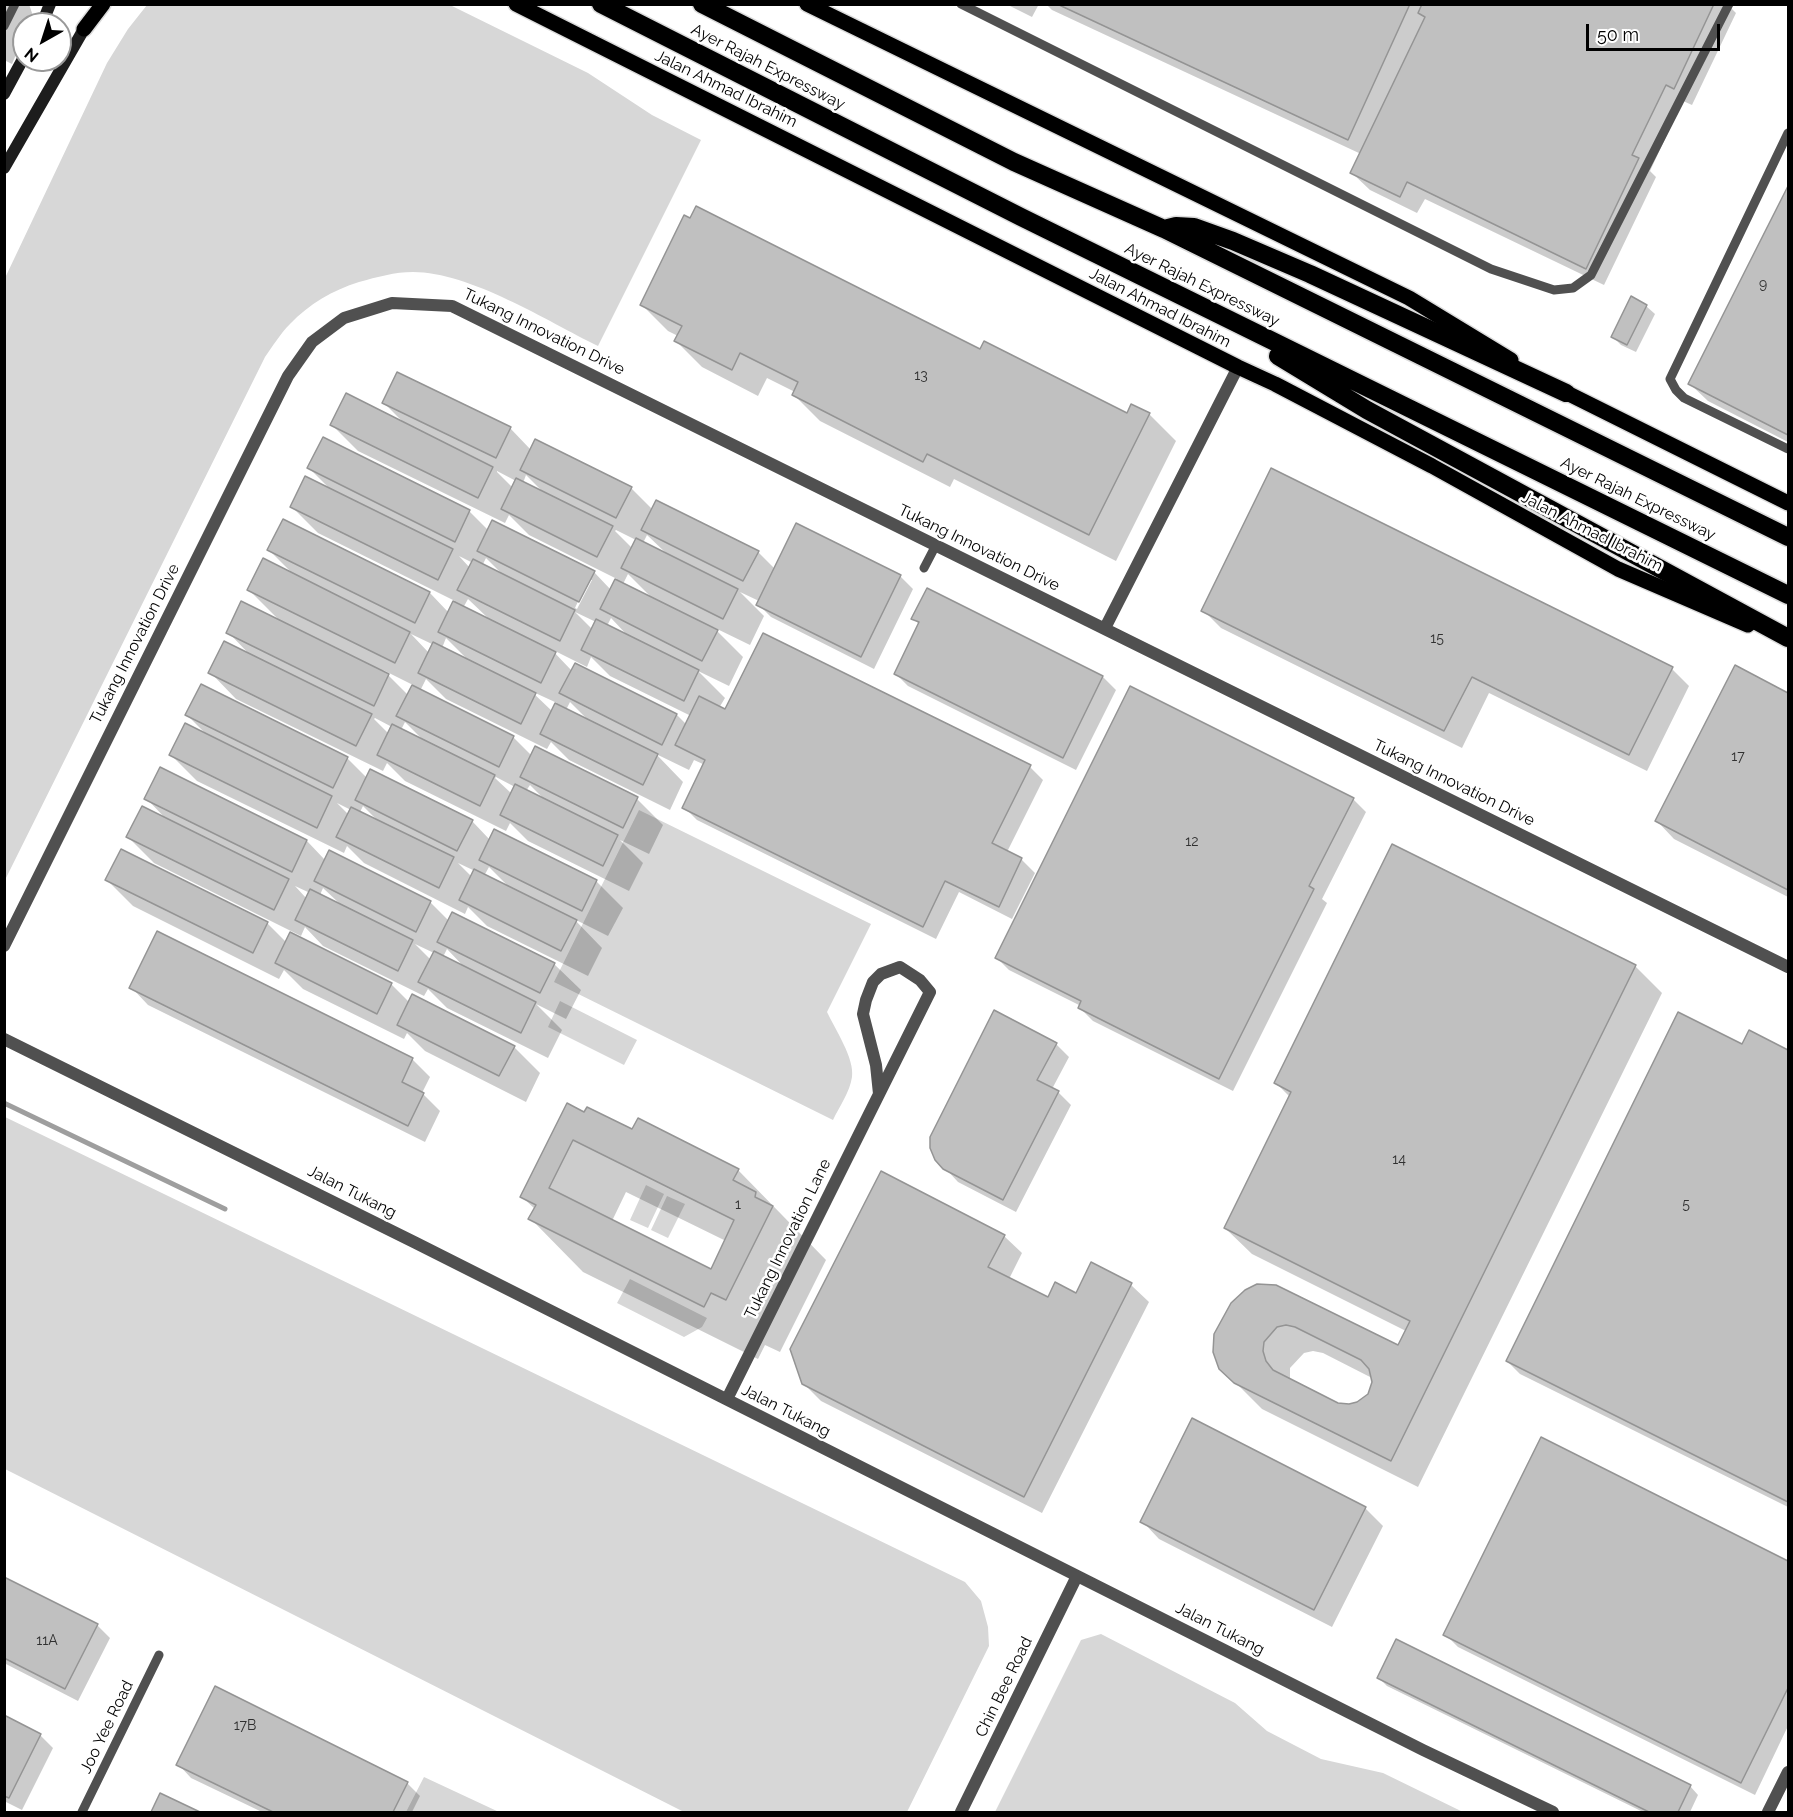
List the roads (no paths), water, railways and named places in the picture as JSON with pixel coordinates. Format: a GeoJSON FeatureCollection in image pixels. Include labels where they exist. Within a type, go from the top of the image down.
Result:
{"type":"FeatureCollection","features":[{"type":"Feature","properties":{"kind":"highway","name":"Ayer Rajah Expressway"},"geometry":{"type":"LineString","coordinates":[[601,4],[1177,294],[1788,595]]}},
{"type":"Feature","properties":{"kind":"highway","name":"Ayer Rajah Expressway"},"geometry":{"type":"LineString","coordinates":[[702,4],[1014,162],[1164,230],[1788,537]]}},
{"type":"Feature","properties":{"kind":"highway"},"geometry":{"type":"LineString","coordinates":[[1164,230],[1176,226],[1194,226],[1233,241],[1310,274],[1566,393]]}},
{"type":"Feature","properties":{"kind":"highway"},"geometry":{"type":"LineString","coordinates":[[1177,294],[1367,410],[1788,640]]}},
{"type":"Feature","properties":{"kind":"main road"},"geometry":{"type":"LineString","coordinates":[[4,168],[97,4]]}},
{"type":"Feature","properties":{"kind":"main road"},"geometry":{"type":"LineString","coordinates":[[84,29],[103,4]]}},
{"type":"Feature","properties":{"kind":"main road","name":"Jalan Ahmad Ibrahim"},"geometry":{"type":"LineString","coordinates":[[516,4],[1275,384],[1432,466],[1618,569],[1788,640]]}},
{"type":"Feature","properties":{"kind":"main road"},"geometry":{"type":"LineString","coordinates":[[807,4],[1409,298],[1566,393],[1788,502]]}},
{"type":"Feature","properties":{"kind":"main road"},"geometry":{"type":"LineString","coordinates":[[4,94],[16,72]]}},
{"type":"Feature","properties":{"kind":"street","name":"Tukang Innovation Drive"},"geometry":{"type":"LineString","coordinates":[[4,946],[288,376],[312,342],[344,318],[392,303],[452,306],[1788,967]]}},
{"type":"Feature","properties":{"kind":"street"},"geometry":{"type":"LineString","coordinates":[[1105,628],[1238,367]]}},
{"type":"Feature","properties":{"kind":"street","name":"Tukang Innovation Lane"},"geometry":{"type":"LineString","coordinates":[[727,1399],[930,992],[920,980],[900,967],[880,974],[873,982],[863,1014],[876,1065],[879,1094]]}},
{"type":"Feature","properties":{"kind":"street","name":"Jalan Tukang"},"geometry":{"type":"LineString","coordinates":[[4,1039],[727,1399],[1423,1750],[1553,1812]]}},
{"type":"Feature","properties":{"kind":"street","name":"Chin Bee Road"},"geometry":{"type":"LineString","coordinates":[[961,1812],[1077,1576]]}},
{"type":"Feature","properties":{"kind":"street"},"geometry":{"type":"LineString","coordinates":[[1768,1812],[1788,1772]]}},
{"type":"Feature","properties":{"kind":"lane"},"geometry":{"type":"LineString","coordinates":[[4,26],[15,4]]}},
{"type":"Feature","properties":{"kind":"lane"},"geometry":{"type":"LineString","coordinates":[[961,4],[1491,269],[1554,290],[1573,288],[1591,275],[1729,4]]}},
{"type":"Feature","properties":{"kind":"lane"},"geometry":{"type":"LineString","coordinates":[[1788,133],[1670,379],[1684,398],[1788,448]]}},
{"type":"Feature","properties":{"kind":"lane"},"geometry":{"type":"LineString","coordinates":[[924,568],[936,545]]}},
{"type":"Feature","properties":{"kind":"lane","name":"Joo Yee Road"},"geometry":{"type":"LineString","coordinates":[[82,1812],[159,1655]]}},
{"type":"Feature","properties":{"kind":"waterway"},"geometry":{"type":"LineString","coordinates":[[4,1103],[225,1209]]}}]}
